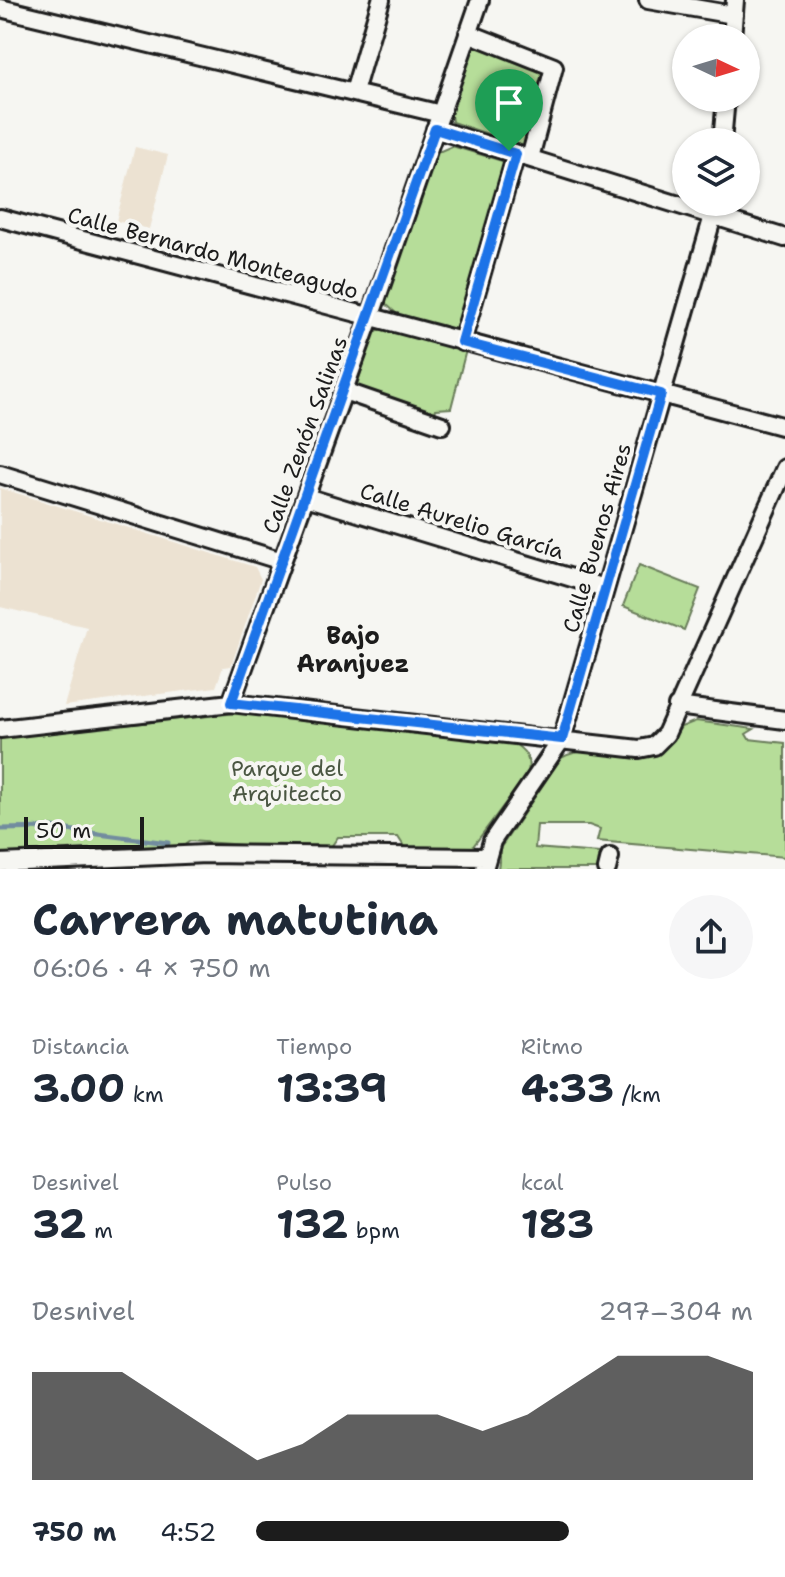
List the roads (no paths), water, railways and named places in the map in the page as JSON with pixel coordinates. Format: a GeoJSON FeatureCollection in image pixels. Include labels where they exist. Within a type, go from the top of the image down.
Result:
{"type":"FeatureCollection","features":[{"type":"Feature","properties":{"kind":"street"},"geometry":{"type":"LineString","coordinates":[[354,92],[381,0]]}},
{"type":"Feature","properties":{"kind":"street","name":"Calle Zenón Salinas"},"geometry":{"type":"LineString","coordinates":[[231,703],[370,318],[480,0]]}},
{"type":"Feature","properties":{"kind":"street"},"geometry":{"type":"LineString","coordinates":[[648,0],[734,7]]}},
{"type":"Feature","properties":{"kind":"street"},"geometry":{"type":"LineString","coordinates":[[0,8],[354,92],[523,156],[672,197]]}},
{"type":"Feature","properties":{"kind":"street"},"geometry":{"type":"LineString","coordinates":[[462,342],[554,67],[468,33]]}},
{"type":"Feature","properties":{"kind":"street","name":"Calle Buenos Aires"},"geometry":{"type":"LineString","coordinates":[[485,863],[492,841],[562,739],[714,216]]}},
{"type":"Feature","properties":{"kind":"street"},"geometry":{"type":"LineString","coordinates":[[733,216],[785,238]]}},
{"type":"Feature","properties":{"kind":"street","name":"Calle Bernardo Monteagudo"},"geometry":{"type":"LineString","coordinates":[[0,218],[785,427]]}},
{"type":"Feature","properties":{"kind":"street"},"geometry":{"type":"LineString","coordinates":[[344,391],[442,425]]}},
{"type":"Feature","properties":{"kind":"street"},"geometry":{"type":"LineString","coordinates":[[0,729],[231,703],[639,749],[654,746],[666,734],[785,468]]}},
{"type":"Feature","properties":{"kind":"street"},"geometry":{"type":"LineString","coordinates":[[0,474],[282,561]]}},
{"type":"Feature","properties":{"kind":"street","name":"Calle Aurelio García"},"geometry":{"type":"LineString","coordinates":[[306,497],[605,588]]}},
{"type":"Feature","properties":{"kind":"street"},"geometry":{"type":"LineString","coordinates":[[677,706],[785,720]]}},
{"type":"Feature","properties":{"kind":"street"},"geometry":{"type":"LineString","coordinates":[[0,863],[485,863]]}},
{"type":"Feature","properties":{"kind":"waterway"},"geometry":{"type":"LineString","coordinates":[[0,829],[52,828],[168,843]]}},
{"type":"Feature","properties":{"kind":"district","name":"Bajo Aranjuez"},"geometry":{"type":"Point","coordinates":[353,650]}},
{"type":"Feature","properties":{"kind":"park label","name":"Parque del Arquitecto"},"geometry":{"type":"Point","coordinates":[287,780]}}]}
